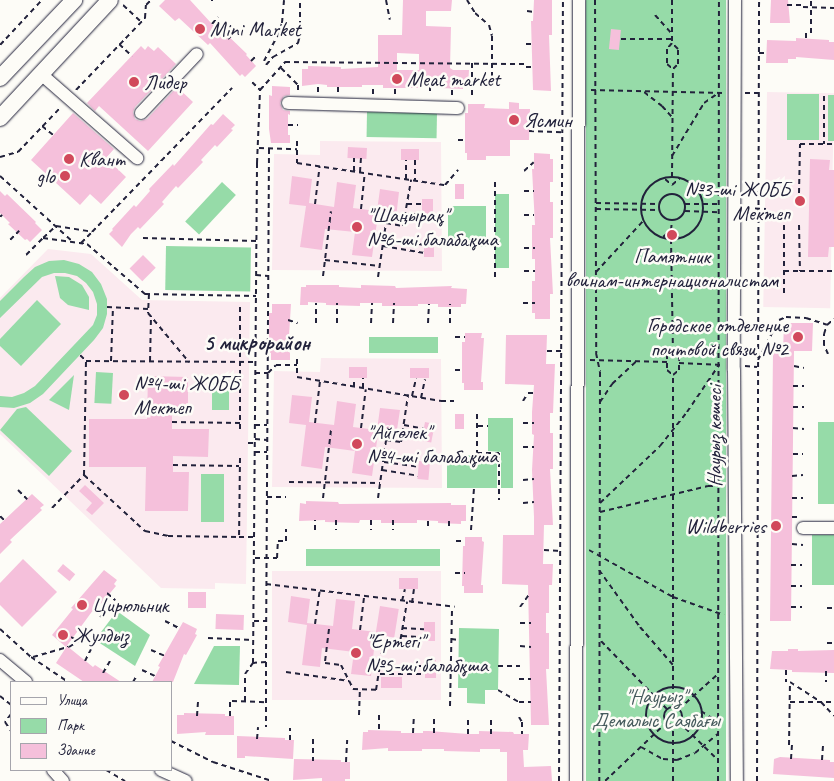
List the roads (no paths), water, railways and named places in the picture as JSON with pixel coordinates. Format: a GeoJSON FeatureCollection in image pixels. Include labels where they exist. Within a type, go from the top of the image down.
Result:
{"type":"FeatureCollection","features":[{"type":"Feature","properties":{"kind":"main road"},"geometry":{"type":"LineString","coordinates":[[0,78],[74,0]]}},
{"type":"Feature","properties":{"kind":"main road"},"geometry":{"type":"LineString","coordinates":[[0,118],[110,0]]}},
{"type":"Feature","properties":{"kind":"street"},"geometry":{"type":"LineString","coordinates":[[576,781],[579,0]]}},
{"type":"Feature","properties":{"kind":"street","name":"Наурыз көшесі"},"geometry":{"type":"LineString","coordinates":[[735,0],[734,366],[737,781]]}},
{"type":"Feature","properties":{"kind":"street"},"geometry":{"type":"LineString","coordinates":[[141,113],[197,54]]}},
{"type":"Feature","properties":{"kind":"street"},"geometry":{"type":"LineString","coordinates":[[41,74],[137,158]]}},
{"type":"Feature","properties":{"kind":"street"},"geometry":{"type":"LineString","coordinates":[[288,103],[458,108]]}},
{"type":"Feature","properties":{"kind":"street"},"geometry":{"type":"LineString","coordinates":[[803,528],[834,528]]}},
{"type":"Feature","properties":{"kind":"street"},"geometry":{"type":"LineString","coordinates":[[0,660],[25,681]]}},
{"type":"Feature","properties":{"kind":"street"},"geometry":{"type":"LineString","coordinates":[[54,771],[63,781]]}},
{"type":"Feature","properties":{"kind":"street"},"geometry":{"type":"LineString","coordinates":[[162,771],[186,781]]}},
{"type":"Feature","properties":{"kind":"place","name":"Mini Market"},"geometry":{"type":"Point","coordinates":[200,29]}},
{"type":"Feature","properties":{"kind":"place","name":"Meat market"},"geometry":{"type":"Point","coordinates":[397,79]}},
{"type":"Feature","properties":{"kind":"place","name":"Лидер"},"geometry":{"type":"Point","coordinates":[134,82]}},
{"type":"Feature","properties":{"kind":"place","name":"Ясмин"},"geometry":{"type":"Point","coordinates":[514,120]}},
{"type":"Feature","properties":{"kind":"place","name":"Квант"},"geometry":{"type":"Point","coordinates":[69,159]}},
{"type":"Feature","properties":{"kind":"place","name":"glo"},"geometry":{"type":"Point","coordinates":[65,176]}},
{"type":"Feature","properties":{"kind":"place","name":"№3-ші ЖОББ Мектеп"},"geometry":{"type":"Point","coordinates":[800,201]}},
{"type":"Feature","properties":{"kind":"place","name":"\"Шаңырақ\" №6-ші балабақша"},"geometry":{"type":"Point","coordinates":[357,227]}},
{"type":"Feature","properties":{"kind":"place","name":"Памятник воинам-интернационалистам"},"geometry":{"type":"Point","coordinates":[672,235]}},
{"type":"Feature","properties":{"kind":"place","name":"Городское отделение почтовой связи №2"},"geometry":{"type":"Point","coordinates":[798,337]}},
{"type":"Feature","properties":{"kind":"place","name":"№4-ші ЖОББ Мектеп"},"geometry":{"type":"Point","coordinates":[124,395]}},
{"type":"Feature","properties":{"kind":"place","name":"\"Айгөлек\" №4-ші балабақша"},"geometry":{"type":"Point","coordinates":[357,444]}},
{"type":"Feature","properties":{"kind":"place","name":"Wildberries"},"geometry":{"type":"Point","coordinates":[776,526]}},
{"type":"Feature","properties":{"kind":"place","name":"Цирюльник"},"geometry":{"type":"Point","coordinates":[82,605]}},
{"type":"Feature","properties":{"kind":"place","name":"Жулдыз"},"geometry":{"type":"Point","coordinates":[63,635]}},
{"type":"Feature","properties":{"kind":"place","name":"\"Ертегі\" №5-ші балабқша"},"geometry":{"type":"Point","coordinates":[356,653]}},
{"type":"Feature","properties":{"kind":"district","name":"5 микрорайон"},"geometry":{"type":"Point","coordinates":[257,344]}},
{"type":"Feature","properties":{"kind":"park label","name":"\"Наурыз\" Демалыс Саябағы"},"geometry":{"type":"Point","coordinates":[656,708]}}]}
